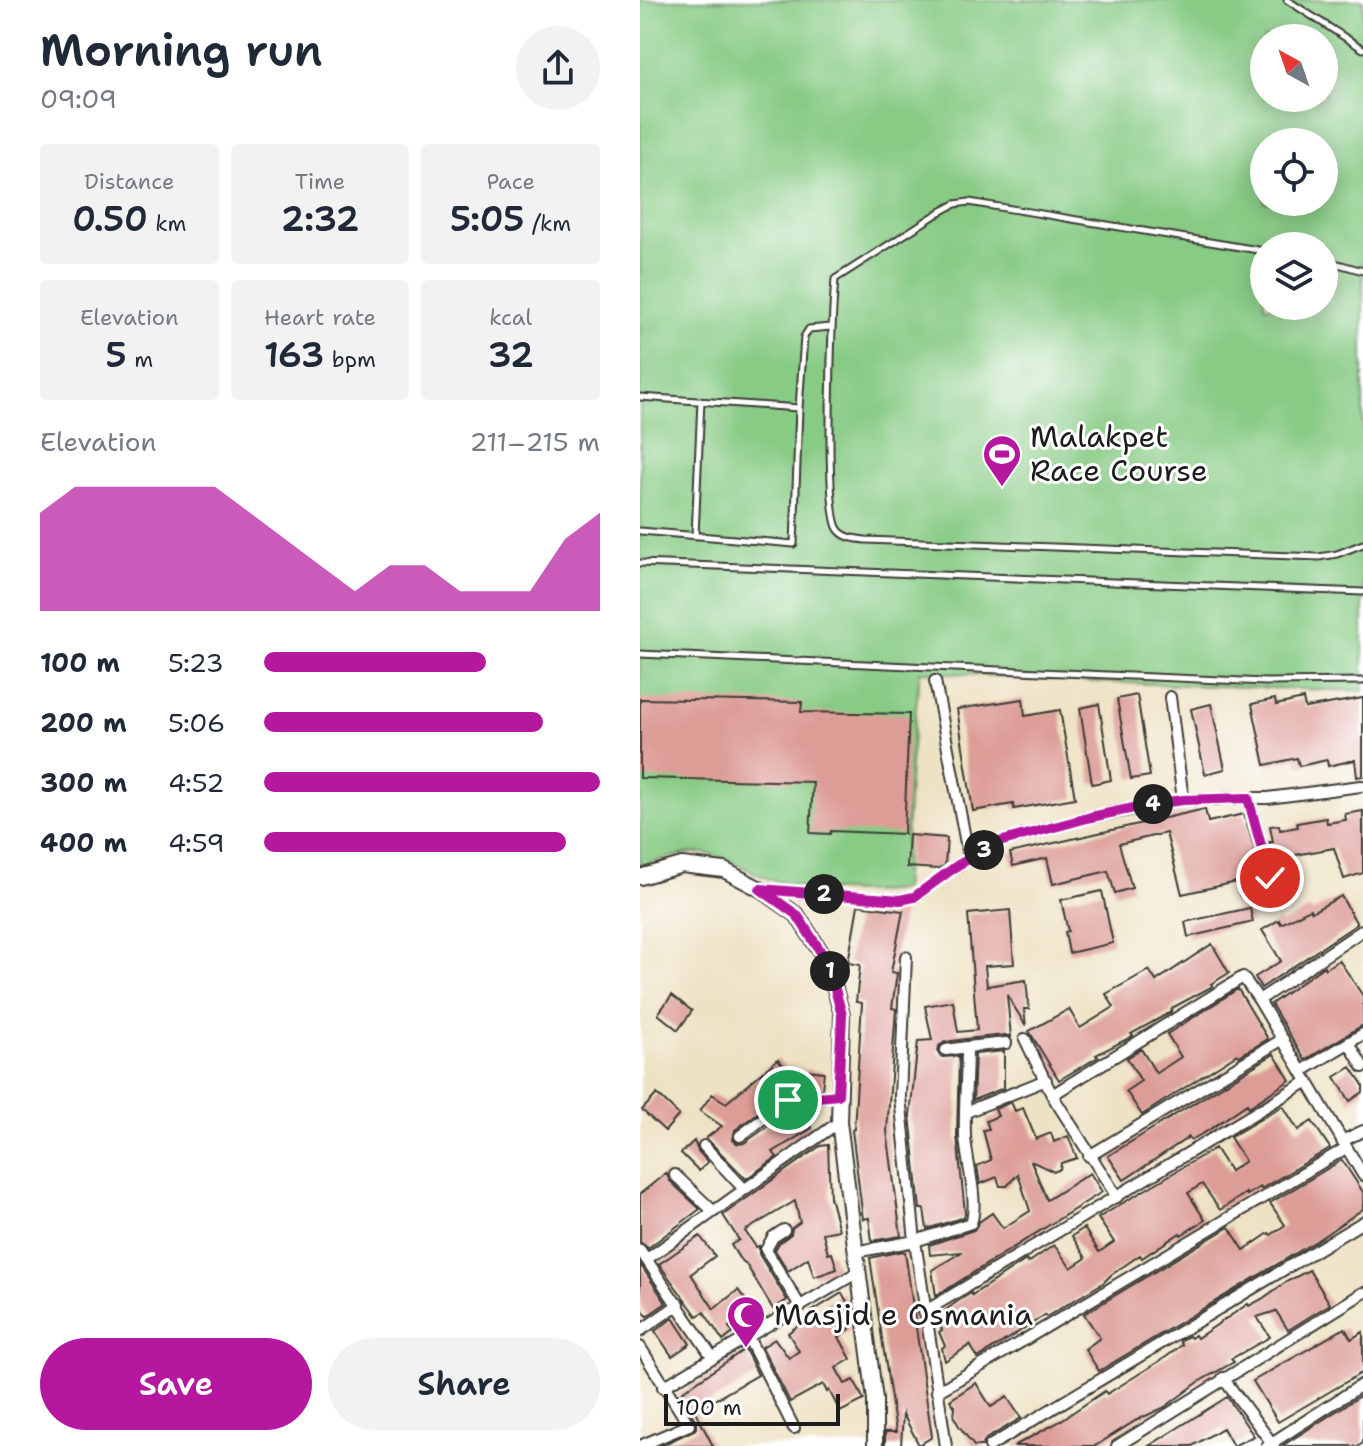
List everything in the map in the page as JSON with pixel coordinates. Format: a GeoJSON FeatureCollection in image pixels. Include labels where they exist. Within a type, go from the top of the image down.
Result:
{"type":"FeatureCollection","features":[{"type":"Feature","properties":{"kind":"street"},"geometry":{"type":"LineString","coordinates":[[935,681],[969,859]]}},
{"type":"Feature","properties":{"kind":"street"},"geometry":{"type":"LineString","coordinates":[[1170,697],[1183,800]]}},
{"type":"Feature","properties":{"kind":"street"},"geometry":{"type":"LineString","coordinates":[[760,889],[900,900],[914,897],[999,842],[1091,817],[1183,800],[1268,798],[1361,786]]}},
{"type":"Feature","properties":{"kind":"street"},"geometry":{"type":"LineString","coordinates":[[1248,798],[1270,878]]}},
{"type":"Feature","properties":{"kind":"street"},"geometry":{"type":"LineString","coordinates":[[640,877],[682,865],[724,870],[760,889],[797,915],[828,963],[842,1015],[839,1122],[875,1400],[875,1446]]}},
{"type":"Feature","properties":{"kind":"street"},"geometry":{"type":"LineString","coordinates":[[1259,1000],[1363,930]]}},
{"type":"Feature","properties":{"kind":"street"},"geometry":{"type":"LineString","coordinates":[[906,957],[900,1097],[924,1312],[946,1446]]}},
{"type":"Feature","properties":{"kind":"street"},"geometry":{"type":"LineString","coordinates":[[1052,1095],[1243,977],[1363,1175]]}},
{"type":"Feature","properties":{"kind":"street"},"geometry":{"type":"LineString","coordinates":[[924,1312],[1117,1197],[1305,1076],[1363,1034]]}},
{"type":"Feature","properties":{"kind":"street"},"geometry":{"type":"LineString","coordinates":[[1025,1039],[1052,1095],[1117,1197]]}},
{"type":"Feature","properties":{"kind":"street"},"geometry":{"type":"LineString","coordinates":[[1089,1156],[1283,1039]]}},
{"type":"Feature","properties":{"kind":"street"},"geometry":{"type":"LineString","coordinates":[[946,1050],[1006,1043]]}},
{"type":"Feature","properties":{"kind":"street"},"geometry":{"type":"LineString","coordinates":[[1349,1043],[1363,1067]]}},
{"type":"Feature","properties":{"kind":"street"},"geometry":{"type":"LineString","coordinates":[[855,1252],[915,1241],[971,1223],[974,1217],[965,1135],[967,1047]]}},
{"type":"Feature","properties":{"kind":"street"},"geometry":{"type":"LineString","coordinates":[[966,1112],[1046,1080]]}},
{"type":"Feature","properties":{"kind":"street"},"geometry":{"type":"LineString","coordinates":[[740,1136],[788,1100],[838,1095]]}},
{"type":"Feature","properties":{"kind":"street"},"geometry":{"type":"LineString","coordinates":[[713,1358],[642,1253],[713,1211],[839,1122]]}},
{"type":"Feature","properties":{"kind":"street"},"geometry":{"type":"LineString","coordinates":[[937,1392],[1363,1131]]}},
{"type":"Feature","properties":{"kind":"street"},"geometry":{"type":"LineString","coordinates":[[704,1146],[744,1189]]}},
{"type":"Feature","properties":{"kind":"street"},"geometry":{"type":"LineString","coordinates":[[675,1175],[713,1211]]}},
{"type":"Feature","properties":{"kind":"street"},"geometry":{"type":"LineString","coordinates":[[990,1446],[1363,1222]]}},
{"type":"Feature","properties":{"kind":"street"},"geometry":{"type":"LineString","coordinates":[[784,1230],[773,1237],[766,1250],[800,1306]]}},
{"type":"Feature","properties":{"kind":"street"},"geometry":{"type":"LineString","coordinates":[[663,1387],[858,1272]]}},
{"type":"Feature","properties":{"kind":"street"},"geometry":{"type":"LineString","coordinates":[[1117,1446],[1363,1293]]}},
{"type":"Feature","properties":{"kind":"street"},"geometry":{"type":"LineString","coordinates":[[640,1331],[679,1304]]}},
{"type":"Feature","properties":{"kind":"street"},"geometry":{"type":"LineString","coordinates":[[748,1337],[794,1428]]}},
{"type":"Feature","properties":{"kind":"street"},"geometry":{"type":"LineString","coordinates":[[640,1347],[689,1425],[659,1442],[640,1446]]}},
{"type":"Feature","properties":{"kind":"street"},"geometry":{"type":"LineString","coordinates":[[1223,1378],[1271,1445],[1363,1384]]}},
{"type":"Feature","properties":{"kind":"lane"},"geometry":{"type":"LineString","coordinates":[[1287,0],[1363,49]]}},
{"type":"Feature","properties":{"kind":"lane"},"geometry":{"type":"LineString","coordinates":[[1250,249],[969,202],[955,204],[835,279],[831,327],[832,509],[838,529],[850,538],[1319,557],[1363,544]]}},
{"type":"Feature","properties":{"kind":"lane"},"geometry":{"type":"LineString","coordinates":[[1338,264],[1363,271]]}},
{"type":"Feature","properties":{"kind":"lane"},"geometry":{"type":"LineString","coordinates":[[640,531],[794,544],[804,337],[809,329],[831,327]]}},
{"type":"Feature","properties":{"kind":"lane"},"geometry":{"type":"LineString","coordinates":[[640,397],[799,408]]}},
{"type":"Feature","properties":{"kind":"lane"},"geometry":{"type":"LineString","coordinates":[[695,536],[701,401]]}},
{"type":"Feature","properties":{"kind":"lane"},"geometry":{"type":"LineString","coordinates":[[640,563],[1363,592]]}},
{"type":"Feature","properties":{"kind":"lane"},"geometry":{"type":"LineString","coordinates":[[640,654],[1266,682],[1363,681]]}},
{"type":"Feature","properties":{"kind":"green space","name":"Malakpet Race Course"},"geometry":{"type":"Polygon","coordinates":[[[640,0],[1363,0],[1363,691],[1093,682],[920,671],[910,764],[903,890],[871,892],[806,888],[775,881],[715,855],[680,855],[640,866],[640,0]]]}},
{"type":"Feature","properties":{"kind":"building"},"geometry":{"type":"Polygon","coordinates":[[[1137,695],[1150,776],[1131,779],[1117,699],[1137,695]]]}},
{"type":"Feature","properties":{"kind":"building"},"geometry":{"type":"Polygon","coordinates":[[[1363,698],[1363,776],[1357,777],[1355,760],[1328,766],[1327,760],[1299,766],[1297,758],[1265,765],[1252,704],[1275,699],[1276,705],[1303,699],[1305,708],[1363,698]]]}},
{"type":"Feature","properties":{"kind":"building"},"geometry":{"type":"Polygon","coordinates":[[[640,699],[802,702],[801,712],[909,714],[904,834],[810,833],[813,782],[640,778],[640,699]]]}},
{"type":"Feature","properties":{"kind":"building"},"geometry":{"type":"Polygon","coordinates":[[[1023,699],[1025,716],[1060,710],[1075,798],[1014,809],[1013,804],[973,811],[957,709],[1023,699]]]}},
{"type":"Feature","properties":{"kind":"building"},"geometry":{"type":"Polygon","coordinates":[[[1099,704],[1111,780],[1092,784],[1080,708],[1099,704]]]}},
{"type":"Feature","properties":{"kind":"building"},"geometry":{"type":"Polygon","coordinates":[[[1211,704],[1225,769],[1205,774],[1191,709],[1211,704]]]}},
{"type":"Feature","properties":{"kind":"building"},"geometry":{"type":"Polygon","coordinates":[[[1205,809],[1208,822],[1244,814],[1267,890],[1240,896],[1237,882],[1182,894],[1166,833],[1119,844],[1132,888],[1115,893],[1108,871],[1053,884],[1047,858],[1013,866],[1010,853],[1205,809]]]}},
{"type":"Feature","properties":{"kind":"building"},"geometry":{"type":"Polygon","coordinates":[[[1363,811],[1363,873],[1344,879],[1334,848],[1273,859],[1269,842],[1273,842],[1270,826],[1279,825],[1280,830],[1298,827],[1297,823],[1326,818],[1327,823],[1346,820],[1345,814],[1363,811]]]}},
{"type":"Feature","properties":{"kind":"building"},"geometry":{"type":"Polygon","coordinates":[[[909,835],[947,838],[945,865],[938,869],[907,867],[909,835]]]}},
{"type":"Feature","properties":{"kind":"building"},"geometry":{"type":"Polygon","coordinates":[[[1102,891],[1113,943],[1069,953],[1061,900],[1102,891]]]}},
{"type":"Feature","properties":{"kind":"building"},"geometry":{"type":"Polygon","coordinates":[[[1341,896],[1357,924],[1261,988],[1255,977],[1281,961],[1262,930],[1279,920],[1281,924],[1310,909],[1312,912],[1341,896]]]}},
{"type":"Feature","properties":{"kind":"building"},"geometry":{"type":"Polygon","coordinates":[[[858,905],[903,911],[891,972],[897,973],[892,1008],[896,1009],[887,1131],[901,1236],[872,1241],[869,1218],[863,1219],[852,1130],[862,1003],[856,1002],[860,965],[848,963],[858,905]]]}},
{"type":"Feature","properties":{"kind":"building"},"geometry":{"type":"Polygon","coordinates":[[[1250,908],[1253,922],[1188,937],[1185,922],[1250,908]]]}},
{"type":"Feature","properties":{"kind":"building"},"geometry":{"type":"Polygon","coordinates":[[[1010,910],[1014,964],[985,966],[987,986],[1026,980],[1029,1009],[1024,1009],[1026,1026],[1007,995],[1011,1037],[966,1039],[939,1046],[938,1052],[942,1057],[959,1056],[957,1136],[965,1213],[964,1217],[927,1229],[924,1209],[920,1209],[910,1115],[918,1041],[932,1040],[925,1006],[953,1001],[958,1032],[977,1030],[968,914],[1010,910]]]}},
{"type":"Feature","properties":{"kind":"building"},"geometry":{"type":"Polygon","coordinates":[[[1212,944],[1229,973],[1211,984],[1213,986],[1172,1008],[1171,1012],[1059,1080],[1029,1031],[1069,1009],[1080,1028],[1114,1007],[1106,994],[1149,970],[1156,981],[1212,944]]]}},
{"type":"Feature","properties":{"kind":"building"},"geometry":{"type":"Polygon","coordinates":[[[1339,960],[1363,996],[1363,1025],[1305,1060],[1271,1004],[1324,966],[1325,969],[1339,960]]]}},
{"type":"Feature","properties":{"kind":"building"},"geometry":{"type":"Polygon","coordinates":[[[1238,989],[1268,1039],[1239,1056],[1237,1054],[1142,1115],[1126,1091],[1141,1081],[1127,1058],[1141,1049],[1156,1073],[1181,1057],[1167,1034],[1238,989]]]}},
{"type":"Feature","properties":{"kind":"building"},"geometry":{"type":"Polygon","coordinates":[[[672,995],[692,1011],[678,1030],[658,1014],[672,995]]]}},
{"type":"Feature","properties":{"kind":"building"},"geometry":{"type":"Polygon","coordinates":[[[1004,1051],[1004,1088],[973,1100],[975,1054],[1004,1051]]]}},
{"type":"Feature","properties":{"kind":"building"},"geometry":{"type":"Polygon","coordinates":[[[1274,1054],[1290,1080],[1209,1130],[1191,1140],[1189,1137],[1124,1180],[1108,1156],[1274,1054]]]}},
{"type":"Feature","properties":{"kind":"building"},"geometry":{"type":"Polygon","coordinates":[[[778,1059],[798,1083],[785,1088],[735,1130],[733,1140],[738,1144],[744,1143],[795,1107],[812,1128],[773,1152],[777,1157],[746,1179],[706,1138],[722,1126],[700,1111],[712,1094],[726,1103],[778,1059]]]}},
{"type":"Feature","properties":{"kind":"building"},"geometry":{"type":"Polygon","coordinates":[[[1351,1067],[1363,1085],[1363,1092],[1350,1101],[1335,1077],[1351,1067]]]}},
{"type":"Feature","properties":{"kind":"building"},"geometry":{"type":"Polygon","coordinates":[[[806,1070],[824,1072],[822,1089],[804,1090],[806,1070]]]}},
{"type":"Feature","properties":{"kind":"building"},"geometry":{"type":"Polygon","coordinates":[[[657,1094],[679,1115],[665,1131],[642,1110],[657,1094]]]}},
{"type":"Feature","properties":{"kind":"building"},"geometry":{"type":"Polygon","coordinates":[[[1011,1102],[1015,1111],[1023,1108],[1036,1139],[1051,1133],[1054,1142],[1068,1136],[1077,1158],[1061,1163],[1060,1169],[1054,1172],[1031,1161],[1047,1200],[1090,1173],[1102,1192],[936,1296],[932,1270],[962,1252],[930,1255],[929,1245],[974,1230],[992,1213],[1003,1228],[1030,1211],[1018,1174],[1007,1186],[1000,1186],[997,1177],[980,1184],[977,1166],[991,1160],[983,1130],[989,1129],[986,1121],[998,1116],[995,1109],[1011,1102]]]}},
{"type":"Feature","properties":{"kind":"building"},"geometry":{"type":"Polygon","coordinates":[[[1283,1106],[1298,1130],[1312,1121],[1330,1148],[1220,1210],[1202,1184],[1188,1193],[1205,1220],[1142,1258],[1140,1255],[1103,1283],[1045,1315],[978,1358],[970,1345],[945,1361],[942,1348],[945,1346],[939,1332],[942,1330],[936,1317],[1054,1245],[1071,1268],[1086,1258],[1072,1236],[1084,1228],[1099,1252],[1114,1242],[1098,1218],[1215,1148],[1230,1171],[1245,1161],[1230,1137],[1283,1106]]]}},
{"type":"Feature","properties":{"kind":"building"},"geometry":{"type":"Polygon","coordinates":[[[694,1141],[708,1162],[699,1171],[681,1153],[694,1141]]]}},
{"type":"Feature","properties":{"kind":"building"},"geometry":{"type":"Polygon","coordinates":[[[828,1145],[830,1197],[839,1230],[823,1233],[828,1254],[832,1253],[837,1269],[814,1277],[808,1258],[788,1271],[775,1250],[800,1222],[795,1201],[745,1231],[756,1247],[759,1246],[759,1254],[787,1300],[773,1309],[731,1245],[739,1240],[723,1215],[820,1146],[828,1145]]]}},
{"type":"Feature","properties":{"kind":"building"},"geometry":{"type":"Polygon","coordinates":[[[1342,1160],[1363,1192],[1363,1209],[1316,1241],[1099,1371],[1085,1349],[1100,1338],[1084,1314],[1229,1227],[1244,1250],[1269,1233],[1271,1235],[1285,1225],[1270,1203],[1342,1160]]]}},
{"type":"Feature","properties":{"kind":"building"},"geometry":{"type":"Polygon","coordinates":[[[666,1173],[670,1181],[700,1209],[648,1248],[640,1242],[640,1194],[666,1173]]]}},
{"type":"Feature","properties":{"kind":"building"},"geometry":{"type":"Polygon","coordinates":[[[700,1236],[715,1256],[691,1274],[714,1309],[738,1290],[752,1309],[729,1327],[733,1333],[723,1341],[704,1312],[697,1316],[659,1264],[700,1236]]]}},
{"type":"Feature","properties":{"kind":"building"},"geometry":{"type":"Polygon","coordinates":[[[905,1252],[932,1437],[919,1445],[903,1414],[901,1446],[885,1446],[885,1432],[896,1432],[870,1258],[905,1252]]]}},
{"type":"Feature","properties":{"kind":"building"},"geometry":{"type":"Polygon","coordinates":[[[640,1264],[666,1303],[647,1316],[640,1306],[640,1264]]]}},
{"type":"Feature","properties":{"kind":"building"},"geometry":{"type":"Polygon","coordinates":[[[1309,1270],[1330,1304],[1288,1330],[1276,1311],[1257,1317],[1270,1337],[1231,1359],[1234,1362],[1200,1381],[1165,1407],[1095,1446],[1014,1446],[1166,1357],[1182,1345],[1180,1341],[1189,1336],[1195,1335],[1197,1338],[1248,1304],[1262,1299],[1309,1270]]]}},
{"type":"Feature","properties":{"kind":"building"},"geometry":{"type":"Polygon","coordinates":[[[842,1293],[850,1307],[840,1313],[850,1329],[839,1337],[851,1359],[836,1368],[845,1384],[854,1380],[864,1400],[840,1412],[823,1384],[790,1402],[762,1347],[775,1339],[789,1358],[799,1351],[788,1333],[812,1315],[811,1312],[842,1293]]]}},
{"type":"Feature","properties":{"kind":"building"},"geometry":{"type":"Polygon","coordinates":[[[673,1318],[690,1344],[672,1356],[655,1331],[673,1318]]]}},
{"type":"Feature","properties":{"kind":"building"},"geometry":{"type":"Polygon","coordinates":[[[1345,1328],[1351,1339],[1363,1332],[1363,1372],[1278,1422],[1253,1381],[1345,1328]]]}},
{"type":"Feature","properties":{"kind":"building"},"geometry":{"type":"Polygon","coordinates":[[[745,1349],[758,1375],[695,1411],[713,1446],[660,1446],[696,1429],[696,1421],[679,1394],[745,1349]]]}},
{"type":"Feature","properties":{"kind":"building"},"geometry":{"type":"Polygon","coordinates":[[[976,1383],[991,1407],[1007,1397],[1021,1418],[986,1439],[982,1446],[974,1446],[959,1426],[954,1417],[955,1407],[950,1400],[976,1383]]]}},
{"type":"Feature","properties":{"kind":"building"},"geometry":{"type":"Polygon","coordinates":[[[1363,1394],[1363,1443],[1358,1446],[1282,1446],[1363,1394]]]}},
{"type":"Feature","properties":{"kind":"building"},"geometry":{"type":"Polygon","coordinates":[[[1227,1397],[1254,1436],[1233,1446],[1223,1428],[1192,1446],[1149,1446],[1227,1397]]]}},
{"type":"Feature","properties":{"kind":"place","name":"Malakpet Race Course"},"geometry":{"type":"Point","coordinates":[1002,488]}},
{"type":"Feature","properties":{"kind":"place","name":"Masjid e Osmania"},"geometry":{"type":"Point","coordinates":[746,1349]}},
{"type":"Feature","properties":{"kind":"route"},"geometry":{"type":"LineString","coordinates":[[788,1100],[838,1095],[842,1015],[828,963],[797,915],[760,889],[900,900],[914,897],[958,865],[999,842],[1153,804],[1248,798],[1270,878]]}}]}
